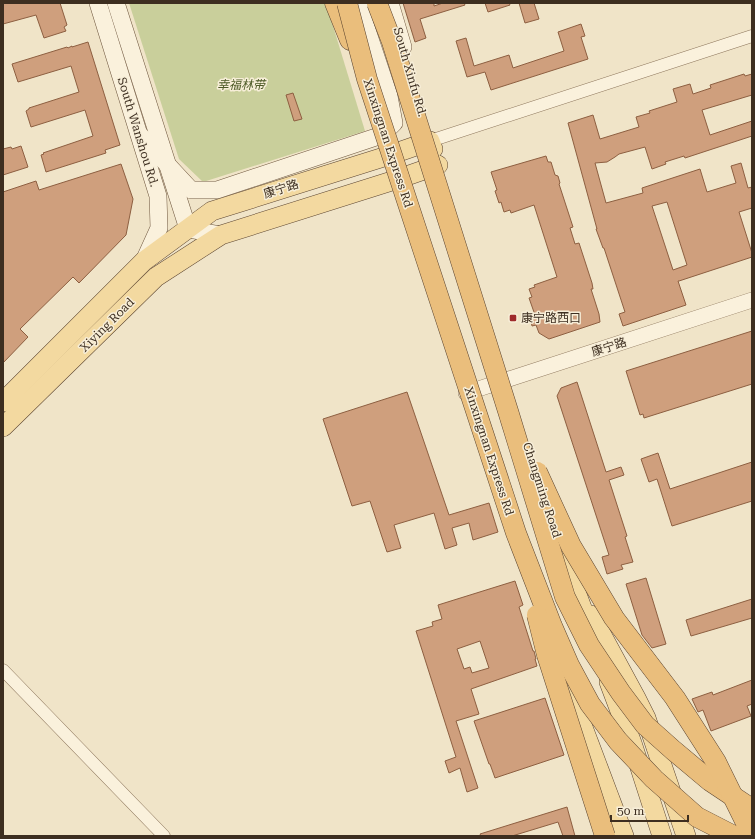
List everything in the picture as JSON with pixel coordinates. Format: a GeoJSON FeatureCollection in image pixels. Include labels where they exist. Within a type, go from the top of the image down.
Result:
{"type":"FeatureCollection","features":[{"type":"Feature","properties":{"kind":"highway"},"geometry":{"type":"LineString","coordinates":[[335,3],[367,79]]}},
{"type":"Feature","properties":{"kind":"highway","name":"Xinxingnan Express Rd"},"geometry":{"type":"LineString","coordinates":[[347,3],[367,79],[516,533],[552,626],[569,665],[590,704],[618,741],[654,779],[697,817],[734,836]]}},
{"type":"Feature","properties":{"kind":"highway"},"geometry":{"type":"LineString","coordinates":[[377,3],[392,42],[565,597],[589,645],[645,725],[710,781],[752,809]]}},
{"type":"Feature","properties":{"kind":"highway"},"geometry":{"type":"LineString","coordinates":[[508,411],[571,546],[614,618],[675,698],[716,762],[750,831],[751,836]]}},
{"type":"Feature","properties":{"kind":"highway"},"geometry":{"type":"LineString","coordinates":[[516,533],[547,655],[604,836]]}},
{"type":"Feature","properties":{"kind":"main road","name":"South Wanshou Rd."},"geometry":{"type":"LineString","coordinates":[[98,3],[158,196],[159,228],[144,261]]}},
{"type":"Feature","properties":{"kind":"main road"},"geometry":{"type":"LineString","coordinates":[[116,3],[188,229],[220,235]]}},
{"type":"Feature","properties":{"kind":"main road"},"geometry":{"type":"LineString","coordinates":[[138,134],[191,190],[217,190],[382,135],[394,123],[389,96],[358,3]]}},
{"type":"Feature","properties":{"kind":"main road"},"geometry":{"type":"LineString","coordinates":[[380,3],[392,42]]}},
{"type":"Feature","properties":{"kind":"main road","name":"South Xinfu Rd."},"geometry":{"type":"LineString","coordinates":[[390,3],[430,141]]}},
{"type":"Feature","properties":{"kind":"main road"},"geometry":{"type":"LineString","coordinates":[[389,96],[430,141]]}},
{"type":"Feature","properties":{"kind":"main road","name":"康宁路"},"geometry":{"type":"LineString","coordinates":[[144,261],[212,211],[430,141]]}},
{"type":"Feature","properties":{"kind":"main road","name":"Changming Road"},"geometry":{"type":"LineString","coordinates":[[430,141],[570,576],[632,743],[662,836]]}},
{"type":"Feature","properties":{"kind":"main road"},"geometry":{"type":"LineString","coordinates":[[387,156],[529,583],[624,836]]}},
{"type":"Feature","properties":{"kind":"main road","name":"Xiying Road"},"geometry":{"type":"LineString","coordinates":[[3,427],[156,276],[220,235],[438,165]]}},
{"type":"Feature","properties":{"kind":"main road","name":"Xiying Road"},"geometry":{"type":"LineString","coordinates":[[3,402],[144,261]]}},
{"type":"Feature","properties":{"kind":"main road"},"geometry":{"type":"LineString","coordinates":[[570,576],[646,718],[686,836]]}},
{"type":"Feature","properties":{"kind":"street"},"geometry":{"type":"LineString","coordinates":[[430,141],[752,36]]}},
{"type":"Feature","properties":{"kind":"street","name":"康宁路"},"geometry":{"type":"LineString","coordinates":[[466,393],[752,300]]}},
{"type":"Feature","properties":{"kind":"street"},"geometry":{"type":"LineString","coordinates":[[3,670],[164,836]]}},
{"type":"Feature","properties":{"kind":"green space","name":"幸福林带"},"geometry":{"type":"Polygon","coordinates":[[[129,3],[326,3],[365,131],[203,182],[179,159],[129,3]]]}},
{"type":"Feature","properties":{"kind":"building"},"geometry":{"type":"Polygon","coordinates":[[[3,3],[60,3],[67,25],[64,27],[66,31],[44,38],[36,15],[3,24],[3,3]]]}},
{"type":"Feature","properties":{"kind":"building"},"geometry":{"type":"Polygon","coordinates":[[[403,3],[434,3],[434,6],[443,3],[464,3],[465,5],[420,19],[426,38],[415,42],[403,3]]]}},
{"type":"Feature","properties":{"kind":"building"},"geometry":{"type":"Polygon","coordinates":[[[485,3],[509,3],[510,5],[488,12],[485,3]]]}},
{"type":"Feature","properties":{"kind":"building"},"geometry":{"type":"Polygon","coordinates":[[[519,3],[534,3],[539,19],[525,23],[519,3]]]}},
{"type":"Feature","properties":{"kind":"building"},"geometry":{"type":"Polygon","coordinates":[[[581,24],[585,36],[581,37],[588,59],[491,90],[485,72],[467,77],[456,41],[466,38],[474,66],[509,55],[513,68],[564,51],[558,32],[581,24]]]}},
{"type":"Feature","properties":{"kind":"building"},"geometry":{"type":"Polygon","coordinates":[[[88,42],[120,145],[105,150],[106,153],[46,172],[41,155],[44,154],[43,153],[93,136],[85,110],[31,127],[26,111],[29,108],[79,92],[71,66],[18,82],[12,64],[88,42]]]}},
{"type":"Feature","properties":{"kind":"building"},"geometry":{"type":"Polygon","coordinates":[[[744,74],[745,76],[752,74],[752,95],[702,110],[710,135],[752,121],[752,136],[685,158],[684,156],[665,162],[666,164],[652,169],[645,147],[619,154],[607,162],[595,163],[606,203],[643,193],[642,188],[700,169],[707,192],[736,183],[731,166],[741,163],[748,188],[752,187],[752,208],[739,212],[752,257],[678,281],[686,305],[623,326],[619,314],[625,312],[604,248],[596,229],[568,123],[593,115],[600,139],[639,127],[636,117],[677,102],[673,89],[690,84],[693,94],[711,88],[710,85],[744,74]],[[667,202],[652,206],[673,270],[687,265],[667,202]]]}},
{"type":"Feature","properties":{"kind":"building"},"geometry":{"type":"Polygon","coordinates":[[[293,93],[302,119],[294,121],[286,95],[293,93]]]}},
{"type":"Feature","properties":{"kind":"building"},"geometry":{"type":"Polygon","coordinates":[[[21,146],[28,167],[3,175],[3,149],[11,147],[12,149],[21,146]]]}},
{"type":"Feature","properties":{"kind":"building"},"geometry":{"type":"Polygon","coordinates":[[[546,156],[548,162],[551,162],[555,175],[558,176],[559,184],[573,227],[570,228],[575,244],[579,243],[592,283],[593,289],[591,289],[600,322],[549,339],[539,333],[536,325],[532,326],[530,316],[535,315],[529,298],[532,297],[529,289],[535,287],[534,285],[557,277],[534,205],[511,213],[510,210],[504,212],[495,191],[497,190],[491,172],[546,156]]]}},
{"type":"Feature","properties":{"kind":"building"},"geometry":{"type":"Polygon","coordinates":[[[121,164],[133,199],[126,235],[79,283],[73,277],[20,329],[28,337],[3,363],[3,192],[36,181],[39,190],[121,164]]]}},
{"type":"Feature","properties":{"kind":"building"},"geometry":{"type":"Polygon","coordinates":[[[752,331],[752,384],[644,418],[643,414],[640,415],[626,371],[752,331]]]}},
{"type":"Feature","properties":{"kind":"building"},"geometry":{"type":"Polygon","coordinates":[[[577,382],[606,472],[621,467],[624,475],[609,480],[627,536],[625,537],[633,562],[621,565],[623,569],[607,574],[602,557],[609,555],[557,396],[561,388],[577,382]]]}},
{"type":"Feature","properties":{"kind":"building"},"geometry":{"type":"Polygon","coordinates":[[[407,392],[449,515],[489,503],[498,532],[473,540],[469,523],[452,528],[457,545],[445,549],[434,513],[394,525],[401,548],[387,552],[370,501],[352,506],[323,419],[407,392]]]}},
{"type":"Feature","properties":{"kind":"building"},"geometry":{"type":"Polygon","coordinates":[[[658,453],[670,489],[752,462],[752,501],[672,526],[657,479],[649,482],[641,459],[658,453]]]}},
{"type":"Feature","properties":{"kind":"building"},"geometry":{"type":"Polygon","coordinates":[[[646,578],[666,644],[652,648],[642,635],[626,584],[646,578]]]}},
{"type":"Feature","properties":{"kind":"building"},"geometry":{"type":"Polygon","coordinates":[[[515,581],[523,605],[519,607],[536,659],[537,666],[471,689],[479,714],[456,721],[478,788],[467,792],[460,768],[449,773],[445,761],[456,757],[416,631],[433,626],[432,622],[442,619],[438,605],[515,581]],[[480,641],[457,649],[464,669],[470,667],[472,673],[489,668],[480,641]]]}},
{"type":"Feature","properties":{"kind":"building"},"geometry":{"type":"Polygon","coordinates":[[[752,599],[752,618],[691,636],[686,620],[752,599]]]}},
{"type":"Feature","properties":{"kind":"building"},"geometry":{"type":"Polygon","coordinates":[[[752,680],[752,704],[747,706],[751,716],[711,731],[703,710],[698,712],[692,699],[712,692],[713,695],[752,680]]]}},
{"type":"Feature","properties":{"kind":"building"},"geometry":{"type":"Polygon","coordinates":[[[545,698],[564,755],[495,778],[474,721],[545,698]]]}},
{"type":"Feature","properties":{"kind":"building"},"geometry":{"type":"Polygon","coordinates":[[[567,807],[575,836],[563,836],[558,822],[512,836],[481,836],[480,834],[567,807]]]}},
{"type":"Feature","properties":{"kind":"place","name":"康宁路西口"},"geometry":{"type":"Point","coordinates":[513,318]}}]}
